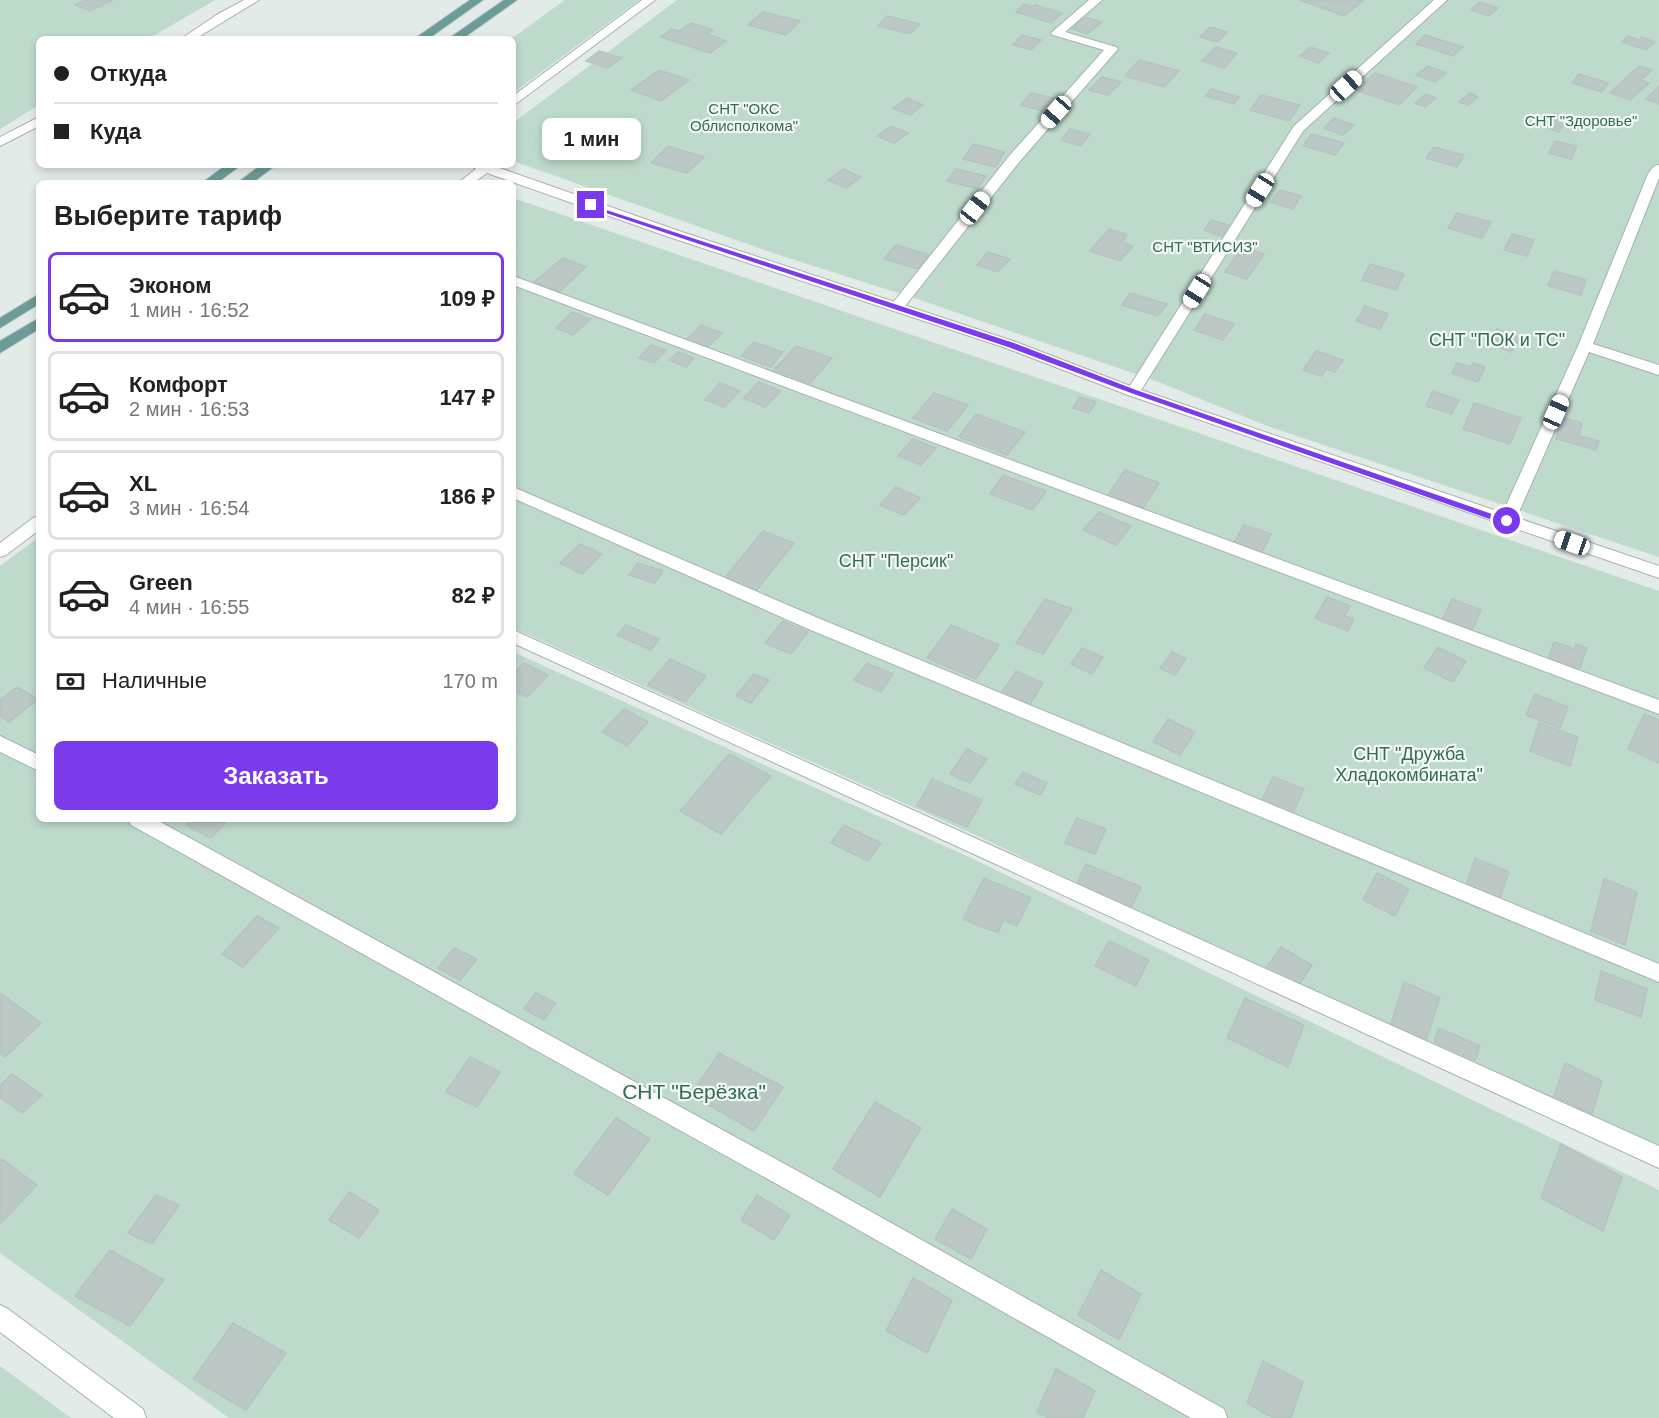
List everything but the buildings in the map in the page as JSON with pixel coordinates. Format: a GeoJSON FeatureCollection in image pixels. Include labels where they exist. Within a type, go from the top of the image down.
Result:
{"type":"FeatureCollection","features":[{"type":"Feature","properties":{"kind":"main road"},"geometry":{"type":"LineString","coordinates":[[424,36],[477,0]]}},
{"type":"Feature","properties":{"kind":"main road"},"geometry":{"type":"LineString","coordinates":[[458,36],[511,0]]}},
{"type":"Feature","properties":{"kind":"main road"},"geometry":{"type":"LineString","coordinates":[[212,180],[230,168]]}},
{"type":"Feature","properties":{"kind":"main road"},"geometry":{"type":"LineString","coordinates":[[248,180],[266,168]]}},
{"type":"Feature","properties":{"kind":"main road"},"geometry":{"type":"LineString","coordinates":[[0,324],[36,300]]}},
{"type":"Feature","properties":{"kind":"main road"},"geometry":{"type":"LineString","coordinates":[[0,348],[36,324]]}},
{"type":"Feature","properties":{"kind":"street"},"geometry":{"type":"LineString","coordinates":[[192,36],[222,16],[253,0]]}},
{"type":"Feature","properties":{"kind":"street"},"geometry":{"type":"LineString","coordinates":[[516,100],[649,0]]}},
{"type":"Feature","properties":{"kind":"street"},"geometry":{"type":"LineString","coordinates":[[897,307],[1015,158],[1112,50],[1057,33],[1096,0]]}},
{"type":"Feature","properties":{"kind":"street"},"geometry":{"type":"LineString","coordinates":[[1133,392],[1298,129],[1441,0]]}},
{"type":"Feature","properties":{"kind":"street"},"geometry":{"type":"LineString","coordinates":[[0,142],[36,123]]}},
{"type":"Feature","properties":{"kind":"street"},"geometry":{"type":"LineString","coordinates":[[467,180],[480,168]]}},
{"type":"Feature","properties":{"kind":"street"},"geometry":{"type":"LineString","coordinates":[[484,168],[663,231],[1011,345],[1133,392],[1659,572]]}},
{"type":"Feature","properties":{"kind":"street"},"geometry":{"type":"LineString","coordinates":[[1507,521],[1585,346],[1654,174],[1659,169]]}},
{"type":"Feature","properties":{"kind":"street"},"geometry":{"type":"LineString","coordinates":[[516,281],[1659,707]]}},
{"type":"Feature","properties":{"kind":"street"},"geometry":{"type":"LineString","coordinates":[[1585,346],[1659,369]]}},
{"type":"Feature","properties":{"kind":"street"},"geometry":{"type":"LineString","coordinates":[[516,493],[823,628],[1659,973]]}},
{"type":"Feature","properties":{"kind":"street"},"geometry":{"type":"LineString","coordinates":[[0,551],[36,524]]}},
{"type":"Feature","properties":{"kind":"street"},"geometry":{"type":"LineString","coordinates":[[516,637],[1659,1157]]}},
{"type":"Feature","properties":{"kind":"street"},"geometry":{"type":"LineString","coordinates":[[0,743],[36,762]]}},
{"type":"Feature","properties":{"kind":"street"},"geometry":{"type":"LineString","coordinates":[[143,822],[826,1198],[1215,1418]]}},
{"type":"Feature","properties":{"kind":"street"},"geometry":{"type":"LineString","coordinates":[[0,1317],[134,1418]]}},
{"type":"Feature","properties":{"kind":"green space"},"geometry":{"type":"Polygon","coordinates":[[[0,0],[215,0],[153,36],[36,36],[36,107],[0,129],[0,0]]]}},
{"type":"Feature","properties":{"kind":"green space"},"geometry":{"type":"Polygon","coordinates":[[[565,0],[639,0],[516,91],[515,36],[565,0]]]}},
{"type":"Feature","properties":{"kind":"green space"},"geometry":{"type":"Polygon","coordinates":[[[677,0],[1659,0],[1659,557],[1270,427],[1156,381],[917,299],[776,254],[516,162],[516,121],[677,0]]]}},
{"type":"Feature","properties":{"kind":"green space"},"geometry":{"type":"Polygon","coordinates":[[[516,199],[1659,591],[1659,1148],[982,838],[516,629],[516,199]]]}},
{"type":"Feature","properties":{"kind":"green space","name":"СНТ \"Берёзка\""},"geometry":{"type":"Polygon","coordinates":[[[36,539],[36,822],[516,822],[516,653],[969,857],[1659,1190],[1659,1418],[229,1418],[0,1253],[0,566],[36,539]]]}},
{"type":"Feature","properties":{"kind":"green space"},"geometry":{"type":"Polygon","coordinates":[[[0,1366],[71,1418],[0,1418],[0,1366]]]}},
{"type":"Feature","properties":{"kind":"route"},"geometry":{"type":"LineString","coordinates":[[591,205],[1011,345],[1133,392],[1507,521]]}},
{"type":"Feature","properties":{"kind":"park label","name":"СНТ \"ОКС Облисполкома\""},"geometry":{"type":"Point","coordinates":[744,118]}},
{"type":"Feature","properties":{"kind":"park label","name":"СНТ \"Здоровье\""},"geometry":{"type":"Point","coordinates":[1581,121]}},
{"type":"Feature","properties":{"kind":"park label","name":"СНТ \"ВТИСИЗ\""},"geometry":{"type":"Point","coordinates":[1205,247]}},
{"type":"Feature","properties":{"kind":"park label","name":"СНТ \"ПОК и ТС\""},"geometry":{"type":"Point","coordinates":[1497,340]}},
{"type":"Feature","properties":{"kind":"park label","name":"СНТ \"Персик\""},"geometry":{"type":"Point","coordinates":[896,561]}},
{"type":"Feature","properties":{"kind":"park label","name":"СНТ \"Дружба Хладокомбината\""},"geometry":{"type":"Point","coordinates":[1409,764]}}]}
